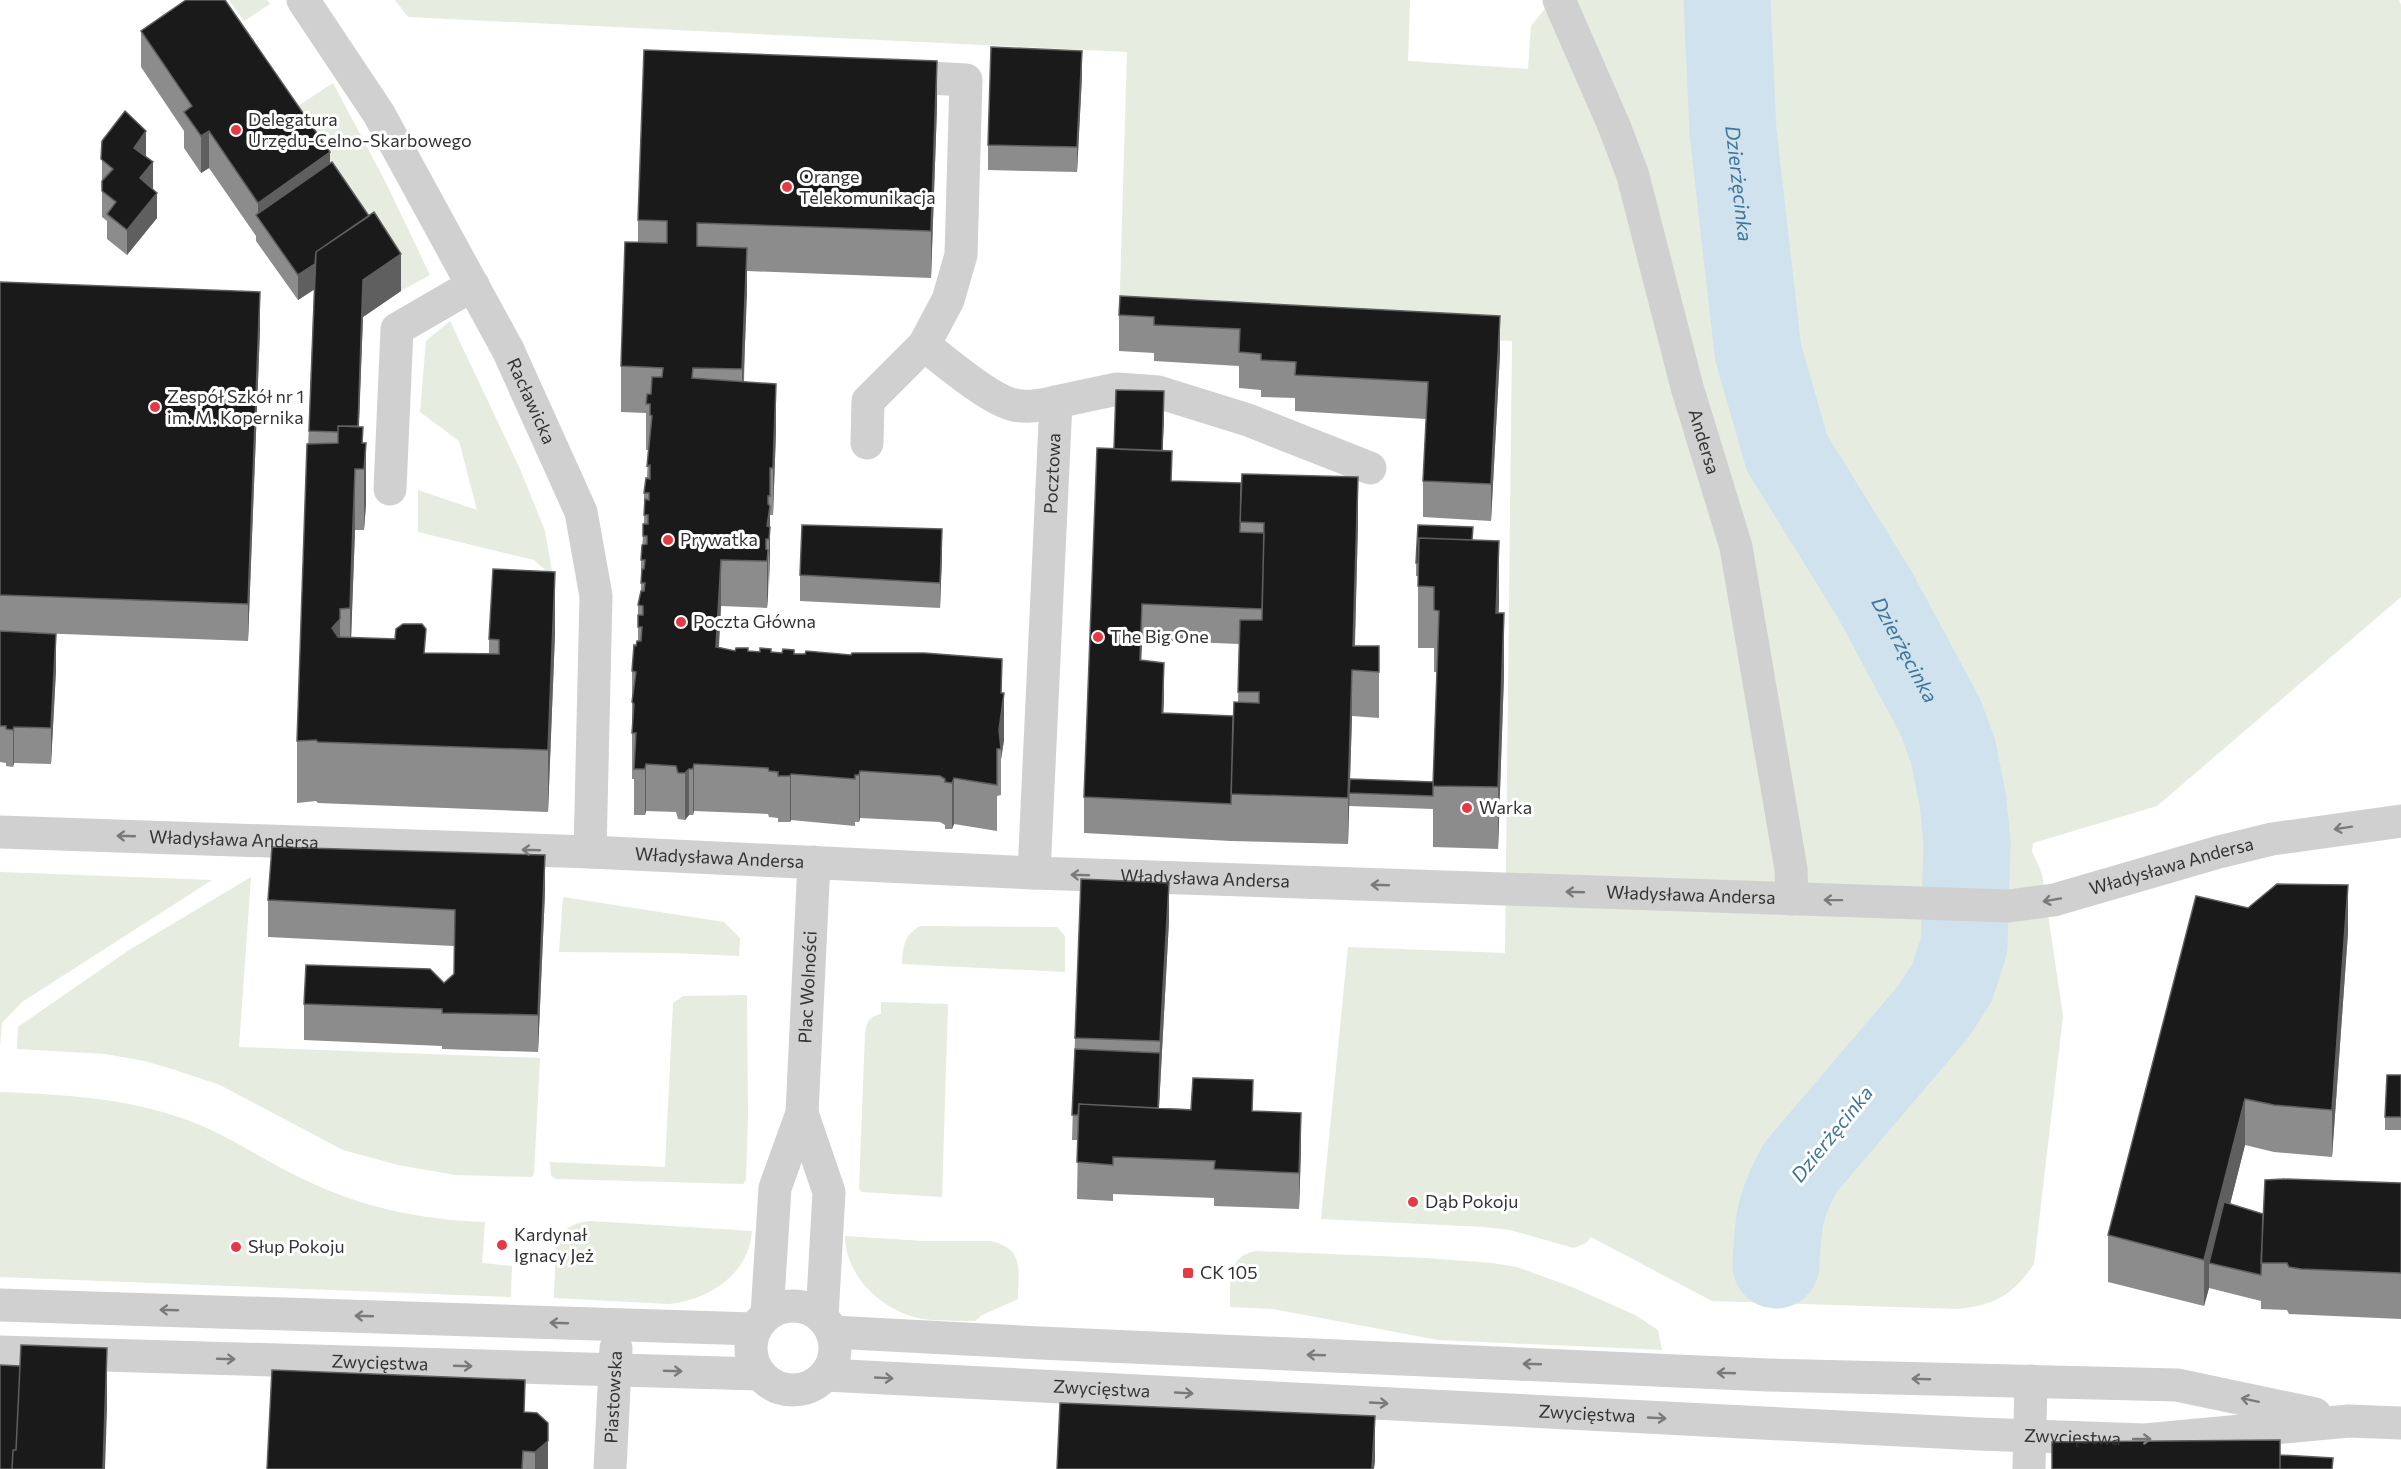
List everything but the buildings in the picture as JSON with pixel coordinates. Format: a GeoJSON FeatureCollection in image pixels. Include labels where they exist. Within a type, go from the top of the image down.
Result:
{"type":"FeatureCollection","features":[{"type":"Feature","properties":{"kind":"street","name":"Racławicka"},"geometry":{"type":"LineString","coordinates":[[303,0],[379,114],[508,350],[581,512],[596,596],[590,852]]}},
{"type":"Feature","properties":{"kind":"street","name":"Andersa"},"geometry":{"type":"LineString","coordinates":[[1559,0],[1634,176],[1687,387],[1736,547],[1791,868],[1792,899]]}},
{"type":"Feature","properties":{"kind":"street"},"geometry":{"type":"LineString","coordinates":[[859,75],[966,80],[961,255],[948,300],[924,345],[868,401],[867,443]]}},
{"type":"Feature","properties":{"kind":"street"},"geometry":{"type":"LineString","coordinates":[[390,489],[397,329],[472,285]]}},
{"type":"Feature","properties":{"kind":"street"},"geometry":{"type":"LineString","coordinates":[[924,345],[988,392],[1013,405],[1036,406],[1118,389],[1158,392],[1248,420],[1370,468]]}},
{"type":"Feature","properties":{"kind":"street","name":"Pocztowa"},"geometry":{"type":"LineString","coordinates":[[1034,873],[1056,402]]}},
{"type":"Feature","properties":{"kind":"street","name":"Władysława Andersa"},"geometry":{"type":"LineString","coordinates":[[0,832],[590,852],[1034,873],[2009,906],[2054,900],[2272,839],[2401,821]]}},
{"type":"Feature","properties":{"kind":"street","name":"Plac Wolności"},"geometry":{"type":"LineString","coordinates":[[760,1321],[772,1250],[775,1188],[802,1113],[814,862]]}},
{"type":"Feature","properties":{"kind":"street","name":"Plac Wolności"},"geometry":{"type":"LineString","coordinates":[[802,1113],[829,1192],[827,1324]]}},
{"type":"Feature","properties":{"kind":"street","name":"Zwycięstwa"},"geometry":{"type":"LineString","coordinates":[[0,1305],[617,1325],[760,1321],[780,1307],[795,1305],[810,1309],[827,1324],[1040,1343],[1768,1375],[2176,1385],[2349,1420],[2401,1423]]}},
{"type":"Feature","properties":{"kind":"street"},"geometry":{"type":"LineString","coordinates":[[758,1374],[751,1359],[750,1344],[760,1321]]}},
{"type":"Feature","properties":{"kind":"street"},"geometry":{"type":"LineString","coordinates":[[826,1375],[833,1362],[836,1347],[827,1324]]}},
{"type":"Feature","properties":{"kind":"street","name":"Piastowska"},"geometry":{"type":"LineString","coordinates":[[610,1469],[617,1325]]}},
{"type":"Feature","properties":{"kind":"street","name":"Zwycięstwa"},"geometry":{"type":"LineString","coordinates":[[0,1352],[758,1374],[769,1384],[784,1390],[800,1390],[814,1385],[826,1375],[2145,1440],[2349,1420]]}},
{"type":"Feature","properties":{"kind":"street"},"geometry":{"type":"LineString","coordinates":[[2029,1469],[2031,1381]]}},
{"type":"Feature","properties":{"kind":"shaded area"},"geometry":{"type":"Polygon","coordinates":[[[229,0],[267,0],[270,4],[244,21],[229,0]]]}},
{"type":"Feature","properties":{"kind":"shaded area"},"geometry":{"type":"Polygon","coordinates":[[[395,0],[1410,0],[1408,61],[1528,69],[1531,26],[1552,0],[2399,0],[2401,5],[2401,597],[2157,806],[2033,843],[2032,851],[2042,874],[2063,1016],[2034,1264],[2018,1284],[2002,1297],[1983,1305],[1958,1309],[1712,1301],[1591,1237],[1586,1243],[1574,1248],[1510,1230],[1484,1227],[1321,1219],[1348,947],[1505,953],[1512,341],[1119,322],[1127,52],[408,17],[395,0]]]}},
{"type":"Feature","properties":{"kind":"shaded area"},"geometry":{"type":"Polygon","coordinates":[[[333,83],[385,181],[430,275],[401,291],[281,117],[333,83]]]}},
{"type":"Feature","properties":{"kind":"shaded area"},"geometry":{"type":"Polygon","coordinates":[[[450,321],[520,469],[545,531],[553,577],[534,560],[418,532],[418,490],[477,510],[459,441],[420,412],[426,341],[450,321]]]}},
{"type":"Feature","properties":{"kind":"shaded area"},"geometry":{"type":"Polygon","coordinates":[[[0,872],[212,880],[22,1002],[2,1023],[0,1048],[0,872]]]}},
{"type":"Feature","properties":{"kind":"shaded area"},"geometry":{"type":"Polygon","coordinates":[[[251,877],[239,1047],[540,1058],[532,1177],[455,1175],[398,1165],[343,1150],[220,1085],[175,1070],[145,1061],[105,1054],[17,1049],[18,1027],[129,950],[251,877]]]}},
{"type":"Feature","properties":{"kind":"shaded area"},"geometry":{"type":"Polygon","coordinates":[[[563,897],[724,922],[740,938],[739,956],[559,952],[563,897]]]}},
{"type":"Feature","properties":{"kind":"shaded area"},"geometry":{"type":"Polygon","coordinates":[[[920,926],[1057,927],[1065,936],[1065,972],[902,964],[905,942],[920,926]]]}},
{"type":"Feature","properties":{"kind":"shaded area"},"geometry":{"type":"Polygon","coordinates":[[[747,995],[748,1114],[746,1180],[743,1184],[556,1179],[551,1176],[550,1162],[665,1167],[673,1003],[683,996],[747,995]]]}},
{"type":"Feature","properties":{"kind":"shaded area"},"geometry":{"type":"Polygon","coordinates":[[[881,1002],[948,1004],[942,1197],[862,1192],[859,1189],[865,1033],[869,1020],[881,1014],[881,1002]]]}},
{"type":"Feature","properties":{"kind":"shaded area"},"geometry":{"type":"Polygon","coordinates":[[[0,1092],[76,1097],[126,1103],[151,1109],[200,1125],[301,1178],[346,1197],[414,1215],[485,1222],[482,1263],[512,1266],[511,1297],[0,1277],[0,1092]]]}},
{"type":"Feature","properties":{"kind":"shaded area"},"geometry":{"type":"Polygon","coordinates":[[[591,1221],[752,1231],[744,1260],[735,1272],[725,1282],[699,1297],[670,1304],[554,1298],[556,1243],[562,1233],[570,1227],[591,1221]]]}},
{"type":"Feature","properties":{"kind":"shaded area"},"geometry":{"type":"Polygon","coordinates":[[[845,1236],[923,1241],[991,1241],[1002,1245],[1010,1249],[1017,1262],[1018,1299],[982,1315],[975,1321],[932,1320],[905,1314],[879,1299],[868,1289],[851,1265],[845,1236]]]}},
{"type":"Feature","properties":{"kind":"shaded area"},"geometry":{"type":"Polygon","coordinates":[[[1256,1251],[1426,1258],[1517,1267],[1572,1287],[1635,1315],[1658,1330],[1662,1350],[1438,1340],[1273,1309],[1230,1307],[1230,1280],[1234,1265],[1246,1254],[1256,1251]]]}},
{"type":"Feature","properties":{"kind":"waterway","name":"Dzierżęcinka"},"geometry":{"type":"LineString","coordinates":[[1727,0],[1733,132],[1758,352],[1787,453],[1875,595],[1940,716],[1953,751],[1963,801],[1967,844],[1964,946],[1952,983],[1933,1012],[1800,1168],[1781,1215],[1776,1265]]}},
{"type":"Feature","properties":{"kind":"place","name":"Delegatura Urzędu-Celno-Skarbowego"},"geometry":{"type":"Point","coordinates":[236,130]}},
{"type":"Feature","properties":{"kind":"place","name":"Orange Telekomunikacja"},"geometry":{"type":"Point","coordinates":[787,187]}},
{"type":"Feature","properties":{"kind":"place","name":"Zespół Szkół nr 1 im. M. Kopernika"},"geometry":{"type":"Point","coordinates":[155,407]}},
{"type":"Feature","properties":{"kind":"place","name":"Prywatka"},"geometry":{"type":"Point","coordinates":[668,540]}},
{"type":"Feature","properties":{"kind":"place","name":"Poczta Główna"},"geometry":{"type":"Point","coordinates":[681,622]}},
{"type":"Feature","properties":{"kind":"place","name":"The Big One"},"geometry":{"type":"Point","coordinates":[1098,637]}},
{"type":"Feature","properties":{"kind":"place","name":"Warka"},"geometry":{"type":"Point","coordinates":[1467,808]}},
{"type":"Feature","properties":{"kind":"place","name":"Dąb Pokoju"},"geometry":{"type":"Point","coordinates":[1413,1202]}},
{"type":"Feature","properties":{"kind":"place","name":"Kardynał Ignacy Jeż"},"geometry":{"type":"Point","coordinates":[502,1245]}},
{"type":"Feature","properties":{"kind":"place","name":"Słup Pokoju"},"geometry":{"type":"Point","coordinates":[236,1247]}},
{"type":"Feature","properties":{"kind":"place","name":"CK 105"},"geometry":{"type":"Point","coordinates":[1188,1273]}}]}
